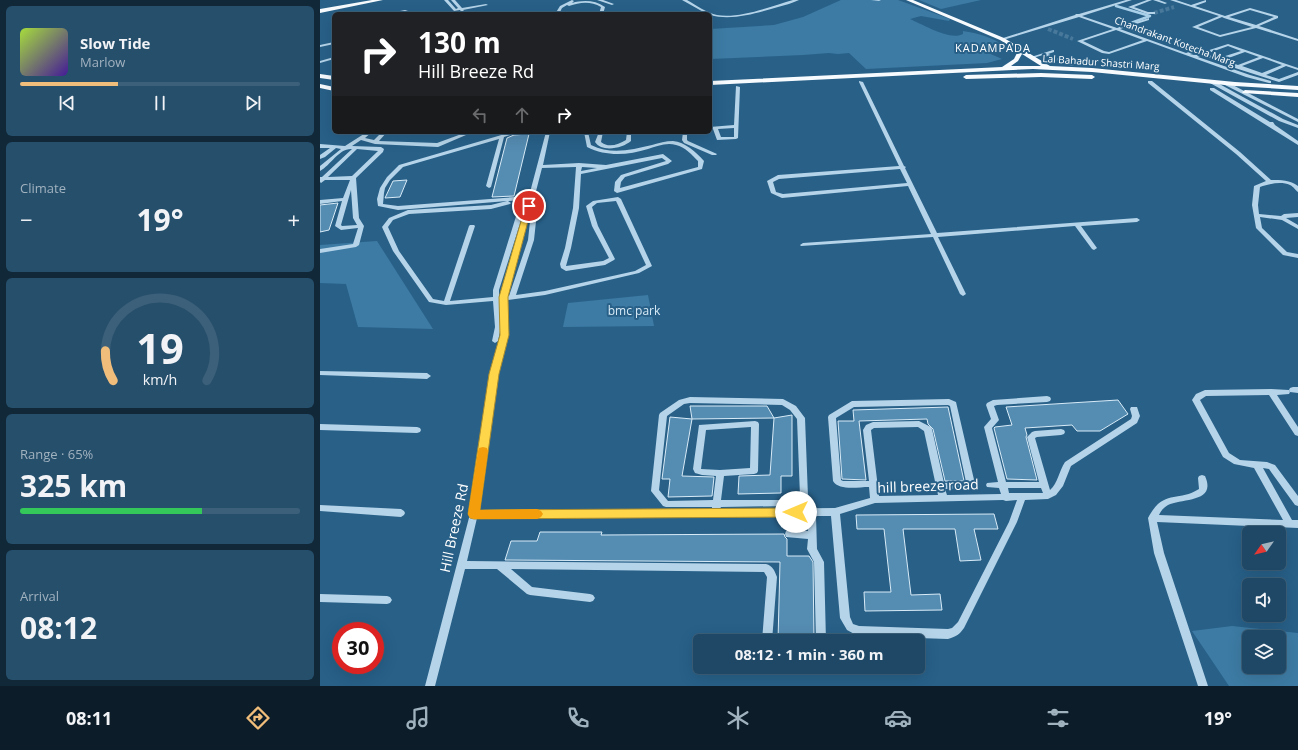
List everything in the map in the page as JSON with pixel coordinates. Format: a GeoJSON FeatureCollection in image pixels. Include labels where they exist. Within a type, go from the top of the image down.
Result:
{"type":"FeatureCollection","features":[{"type":"Feature","properties":{"kind":"main road"},"geometry":{"type":"LineString","coordinates":[[320,11],[380,0]]}},
{"type":"Feature","properties":{"kind":"main road"},"geometry":{"type":"LineString","coordinates":[[909,0],[1002,39],[1018,50],[1037,67],[1041,75]]}},
{"type":"Feature","properties":{"kind":"main road"},"geometry":{"type":"LineString","coordinates":[[1018,50],[1033,57],[1049,68],[1052,75]]}},
{"type":"Feature","properties":{"kind":"main road"},"geometry":{"type":"LineString","coordinates":[[1004,68],[1016,60],[1018,50]]}},
{"type":"Feature","properties":{"kind":"main road","name":"Lal Bahadur Shastri Marg"},"geometry":{"type":"LineString","coordinates":[[712,83],[1037,67],[1092,70],[1226,87],[1298,88]]}},
{"type":"Feature","properties":{"kind":"main road","name":"Lal Bahadur Shastri Marg"},"geometry":{"type":"LineString","coordinates":[[712,88],[1041,75],[1212,85]]}},
{"type":"Feature","properties":{"kind":"main road"},"geometry":{"type":"LineString","coordinates":[[320,76],[332,78]]}},
{"type":"Feature","properties":{"kind":"main road"},"geometry":{"type":"LineString","coordinates":[[320,86],[332,88]]}},
{"type":"Feature","properties":{"kind":"main road","name":"Lal Bahadur Shastri Marg"},"geometry":{"type":"LineString","coordinates":[[1226,87],[1239,91],[1298,95]]}},
{"type":"Feature","properties":{"kind":"main road"},"geometry":{"type":"LineString","coordinates":[[1259,101],[1267,93]]}},
{"type":"Feature","properties":{"kind":"street"},"geometry":{"type":"LineString","coordinates":[[446,0],[454,10],[486,5]]}},
{"type":"Feature","properties":{"kind":"street"},"geometry":{"type":"LineString","coordinates":[[453,0],[463,12]]}},
{"type":"Feature","properties":{"kind":"street"},"geometry":{"type":"LineString","coordinates":[[558,12],[561,7],[574,0]]}},
{"type":"Feature","properties":{"kind":"street"},"geometry":{"type":"LineString","coordinates":[[599,0],[612,4]]}},
{"type":"Feature","properties":{"kind":"street"},"geometry":{"type":"LineString","coordinates":[[684,0],[706,12]]}},
{"type":"Feature","properties":{"kind":"street"},"geometry":{"type":"LineString","coordinates":[[712,18],[758,12],[797,0]]}},
{"type":"Feature","properties":{"kind":"street"},"geometry":{"type":"LineString","coordinates":[[873,0],[879,0]]}},
{"type":"Feature","properties":{"kind":"street"},"geometry":{"type":"LineString","coordinates":[[1002,39],[1130,0]]}},
{"type":"Feature","properties":{"kind":"street"},"geometry":{"type":"LineString","coordinates":[[1134,0],[1142,3]]}},
{"type":"Feature","properties":{"kind":"street"},"geometry":{"type":"LineString","coordinates":[[1150,0],[1130,6],[1148,13],[1154,13]]}},
{"type":"Feature","properties":{"kind":"street"},"geometry":{"type":"LineString","coordinates":[[1155,0],[1165,3]]}},
{"type":"Feature","properties":{"kind":"street"},"geometry":{"type":"LineString","coordinates":[[1172,0],[1298,40]]}},
{"type":"Feature","properties":{"kind":"street"},"geometry":{"type":"LineString","coordinates":[[1191,6],[1205,1]]}},
{"type":"Feature","properties":{"kind":"street"},"geometry":{"type":"LineString","coordinates":[[569,5],[585,2],[600,5],[603,7],[602,12]]}},
{"type":"Feature","properties":{"kind":"street"},"geometry":{"type":"LineString","coordinates":[[1250,9],[1277,18],[1255,26],[1218,36],[1194,27],[1221,16],[1231,15],[1250,9]]}},
{"type":"Feature","properties":{"kind":"street"},"geometry":{"type":"LineString","coordinates":[[712,15],[716,18]]}},
{"type":"Feature","properties":{"kind":"street"},"geometry":{"type":"LineString","coordinates":[[1231,15],[1261,24]]}},
{"type":"Feature","properties":{"kind":"street","name":"Chandrakant Kotecha Marg"},"geometry":{"type":"LineString","coordinates":[[1077,16],[1167,46],[1232,71],[1269,82]]}},
{"type":"Feature","properties":{"kind":"street"},"geometry":{"type":"LineString","coordinates":[[1221,16],[1248,28]]}},
{"type":"Feature","properties":{"kind":"street"},"geometry":{"type":"LineString","coordinates":[[1073,39],[1103,30],[1123,27],[1148,19]]}},
{"type":"Feature","properties":{"kind":"street"},"geometry":{"type":"LineString","coordinates":[[1042,26],[1048,28],[1073,20],[1091,26]]}},
{"type":"Feature","properties":{"kind":"street"},"geometry":{"type":"LineString","coordinates":[[1123,27],[1153,37]]}},
{"type":"Feature","properties":{"kind":"street"},"geometry":{"type":"LineString","coordinates":[[1097,28],[1103,30]]}},
{"type":"Feature","properties":{"kind":"street"},"geometry":{"type":"LineString","coordinates":[[1113,28],[1079,41],[1103,52],[1109,53],[1146,40]]}},
{"type":"Feature","properties":{"kind":"street"},"geometry":{"type":"LineString","coordinates":[[320,42],[332,40]]}},
{"type":"Feature","properties":{"kind":"street"},"geometry":{"type":"LineString","coordinates":[[320,47],[332,44]]}},
{"type":"Feature","properties":{"kind":"street"},"geometry":{"type":"LineString","coordinates":[[1187,54],[1226,45],[1298,69]]}},
{"type":"Feature","properties":{"kind":"street"},"geometry":{"type":"LineString","coordinates":[[1033,57],[1053,51]]}},
{"type":"Feature","properties":{"kind":"street"},"geometry":{"type":"LineString","coordinates":[[1193,57],[1201,51]]}},
{"type":"Feature","properties":{"kind":"street"},"geometry":{"type":"LineString","coordinates":[[1201,51],[1219,60],[1281,81],[1298,73]]}},
{"type":"Feature","properties":{"kind":"street"},"geometry":{"type":"LineString","coordinates":[[1219,60],[1244,51]]}},
{"type":"Feature","properties":{"kind":"street"},"geometry":{"type":"LineString","coordinates":[[1044,54],[1071,65],[1084,62]]}},
{"type":"Feature","properties":{"kind":"street"},"geometry":{"type":"LineString","coordinates":[[1232,71],[1265,58]]}},
{"type":"Feature","properties":{"kind":"street"},"geometry":{"type":"LineString","coordinates":[[320,62],[332,59]]}},
{"type":"Feature","properties":{"kind":"street"},"geometry":{"type":"LineString","coordinates":[[1262,75],[1286,65]]}},
{"type":"Feature","properties":{"kind":"street"},"geometry":{"type":"LineString","coordinates":[[1285,82],[1298,77]]}},
{"type":"Feature","properties":{"kind":"street"},"geometry":{"type":"LineString","coordinates":[[861,82],[963,294]]}},
{"type":"Feature","properties":{"kind":"street"},"geometry":{"type":"LineString","coordinates":[[1150,82],[1238,153],[1270,182]]}},
{"type":"Feature","properties":{"kind":"street"},"geometry":{"type":"LineString","coordinates":[[1212,85],[1298,143]]}},
{"type":"Feature","properties":{"kind":"street"},"geometry":{"type":"LineString","coordinates":[[736,126],[713,128],[719,140],[736,138],[738,87]]}},
{"type":"Feature","properties":{"kind":"street"},"geometry":{"type":"LineString","coordinates":[[1226,87],[1263,110],[1298,127]]}},
{"type":"Feature","properties":{"kind":"street"},"geometry":{"type":"LineString","coordinates":[[1239,91],[1298,121]]}},
{"type":"Feature","properties":{"kind":"street"},"geometry":{"type":"LineString","coordinates":[[1263,110],[1267,105]]}},
{"type":"Feature","properties":{"kind":"street"},"geometry":{"type":"LineString","coordinates":[[1263,110],[1273,126]]}},
{"type":"Feature","properties":{"kind":"street"},"geometry":{"type":"LineString","coordinates":[[320,169],[339,152],[367,134]]}},
{"type":"Feature","properties":{"kind":"street"},"geometry":{"type":"LineString","coordinates":[[374,142],[383,134]]}},
{"type":"Feature","properties":{"kind":"street"},"geometry":{"type":"LineString","coordinates":[[361,138],[374,142],[438,144],[466,134]]}},
{"type":"Feature","properties":{"kind":"street"},"geometry":{"type":"LineString","coordinates":[[510,134],[401,166],[386,180],[380,197],[380,205],[398,208],[531,198],[537,203],[534,212],[531,240],[512,298]]}},
{"type":"Feature","properties":{"kind":"street"},"geometry":{"type":"LineString","coordinates":[[495,342],[498,332],[499,311],[496,299],[496,290],[521,210],[531,198],[548,134]]}},
{"type":"Feature","properties":{"kind":"street"},"geometry":{"type":"LineString","coordinates":[[586,134],[589,146],[597,150],[626,152],[661,143],[673,143],[679,144],[697,156],[701,161],[700,168],[617,191]]}},
{"type":"Feature","properties":{"kind":"street"},"geometry":{"type":"LineString","coordinates":[[600,134],[598,142],[599,144],[610,147],[620,145],[628,141],[629,134]]}},
{"type":"Feature","properties":{"kind":"street"},"geometry":{"type":"LineString","coordinates":[[685,134],[684,140],[686,142],[714,154]]}},
{"type":"Feature","properties":{"kind":"street"},"geometry":{"type":"LineString","coordinates":[[489,186],[502,136]]}},
{"type":"Feature","properties":{"kind":"street"},"geometry":{"type":"LineString","coordinates":[[320,146],[378,148],[381,151],[353,178],[345,199],[339,228],[361,226]]}},
{"type":"Feature","properties":{"kind":"street"},"geometry":{"type":"LineString","coordinates":[[320,157],[336,146]]}},
{"type":"Feature","properties":{"kind":"street"},"geometry":{"type":"LineString","coordinates":[[321,180],[357,147]]}},
{"type":"Feature","properties":{"kind":"street"},"geometry":{"type":"LineString","coordinates":[[329,152],[339,152]]}},
{"type":"Feature","properties":{"kind":"street"},"geometry":{"type":"LineString","coordinates":[[531,198],[491,207],[408,212],[387,223],[385,227],[393,246],[431,301],[446,303],[512,298],[553,291],[637,272],[649,266],[618,199],[618,182],[623,176],[666,163],[669,161],[664,156],[606,167],[580,165],[540,167]]}},
{"type":"Feature","properties":{"kind":"street"},"geometry":{"type":"LineString","coordinates":[[320,162],[327,162]]}},
{"type":"Feature","properties":{"kind":"street"},"geometry":{"type":"LineString","coordinates":[[634,162],[639,171]]}},
{"type":"Feature","properties":{"kind":"street"},"geometry":{"type":"LineString","coordinates":[[580,165],[576,208],[568,248],[562,264],[566,269],[605,263],[612,258],[595,226],[589,206]]}},
{"type":"Feature","properties":{"kind":"street"},"geometry":{"type":"LineString","coordinates":[[579,173],[600,170],[606,167]]}},
{"type":"Feature","properties":{"kind":"street"},"geometry":{"type":"LineString","coordinates":[[903,168],[778,177],[770,181],[774,193],[782,196],[910,184]]}},
{"type":"Feature","properties":{"kind":"street"},"geometry":{"type":"LineString","coordinates":[[321,180],[353,178]]}},
{"type":"Feature","properties":{"kind":"street"},"geometry":{"type":"LineString","coordinates":[[320,251],[356,244],[361,226],[356,218],[353,178]]}},
{"type":"Feature","properties":{"kind":"street"},"geometry":{"type":"LineString","coordinates":[[1298,190],[1297,187],[1286,182],[1270,182],[1257,186],[1255,205],[1259,228],[1262,232],[1286,254],[1298,256]]}},
{"type":"Feature","properties":{"kind":"street","name":"Hill Breeze Rd"},"geometry":{"type":"LineString","coordinates":[[430,686],[474,514],[494,374],[504,335],[504,297],[531,198]]}},
{"type":"Feature","properties":{"kind":"street"},"geometry":{"type":"LineString","coordinates":[[320,202],[345,199]]}},
{"type":"Feature","properties":{"kind":"street"},"geometry":{"type":"LineString","coordinates":[[576,208],[589,206],[595,202],[618,199]]}},
{"type":"Feature","properties":{"kind":"street"},"geometry":{"type":"LineString","coordinates":[[1283,218],[1284,216],[1298,214]]}},
{"type":"Feature","properties":{"kind":"street"},"geometry":{"type":"LineString","coordinates":[[1257,215],[1283,218],[1298,227]]}},
{"type":"Feature","properties":{"kind":"street"},"geometry":{"type":"LineString","coordinates":[[803,245],[1137,220]]}},
{"type":"Feature","properties":{"kind":"street"},"geometry":{"type":"LineString","coordinates":[[1077,225],[1094,248]]}},
{"type":"Feature","properties":{"kind":"street"},"geometry":{"type":"LineString","coordinates":[[446,303],[472,226]]}},
{"type":"Feature","properties":{"kind":"street"},"geometry":{"type":"LineString","coordinates":[[320,373],[427,376]]}},
{"type":"Feature","properties":{"kind":"street"},"geometry":{"type":"LineString","coordinates":[[1292,391],[1205,393],[1199,396],[1196,400],[1226,455],[1231,461],[1241,464],[1267,465],[1272,467],[1298,503]]}},
{"type":"Feature","properties":{"kind":"street"},"geometry":{"type":"LineString","coordinates":[[1271,392],[1298,433]]}},
{"type":"Feature","properties":{"kind":"street"},"geometry":{"type":"LineString","coordinates":[[1006,498],[988,427],[994,420],[990,405],[996,402],[1047,399]]}},
{"type":"Feature","properties":{"kind":"street"},"geometry":{"type":"LineString","coordinates":[[690,400],[783,402],[793,408],[801,418],[804,497],[799,501],[789,503],[716,508],[666,504],[655,491],[663,415],[682,402],[690,400]]}},
{"type":"Feature","properties":{"kind":"street"},"geometry":{"type":"LineString","coordinates":[[874,484],[841,484],[837,481],[832,417],[852,404],[949,402],[954,404],[971,484],[940,486]]}},
{"type":"Feature","properties":{"kind":"street"},"geometry":{"type":"LineString","coordinates":[[1061,432],[1035,434],[1031,437],[1048,496],[1056,492],[1064,470],[1068,464],[1134,421],[1136,416],[1134,409]]}},
{"type":"Feature","properties":{"kind":"street"},"geometry":{"type":"LineString","coordinates":[[755,424],[754,471],[720,472],[702,472],[698,471],[697,469],[702,427],[755,424]]}},
{"type":"Feature","properties":{"kind":"street"},"geometry":{"type":"LineString","coordinates":[[876,500],[867,430],[873,425],[919,424],[928,429],[942,498]]}},
{"type":"Feature","properties":{"kind":"street"},"geometry":{"type":"LineString","coordinates":[[320,427],[417,430]]}},
{"type":"Feature","properties":{"kind":"street"},"geometry":{"type":"LineString","coordinates":[[1258,465],[1293,524]]}},
{"type":"Feature","properties":{"kind":"street"},"geometry":{"type":"LineString","coordinates":[[716,508],[720,472]]}},
{"type":"Feature","properties":{"kind":"street"},"geometry":{"type":"LineString","coordinates":[[1202,478],[1203,490],[1198,494],[1167,502],[1160,506],[1152,518],[1159,553],[1203,686]]}},
{"type":"Feature","properties":{"kind":"street"},"geometry":{"type":"LineString","coordinates":[[990,485],[1045,485]]}},
{"type":"Feature","properties":{"kind":"street","name":"hill breeze road"},"geometry":{"type":"LineString","coordinates":[[474,514],[716,508],[835,512],[876,500],[1048,496]]}},
{"type":"Feature","properties":{"kind":"street"},"geometry":{"type":"LineString","coordinates":[[835,512],[845,618],[850,627],[858,631],[948,634],[955,632],[961,625],[1014,522],[1022,497]]}},
{"type":"Feature","properties":{"kind":"street"},"geometry":{"type":"LineString","coordinates":[[320,508],[401,513]]}},
{"type":"Feature","properties":{"kind":"street"},"geometry":{"type":"LineString","coordinates":[[812,512],[812,548],[819,562],[821,634]]}},
{"type":"Feature","properties":{"kind":"street"},"geometry":{"type":"LineString","coordinates":[[1152,518],[1293,524]]}},
{"type":"Feature","properties":{"kind":"street"},"geometry":{"type":"LineString","coordinates":[[789,534],[812,535]]}},
{"type":"Feature","properties":{"kind":"street"},"geometry":{"type":"LineString","coordinates":[[461,565],[766,568],[770,571],[772,577],[768,634]]}},
{"type":"Feature","properties":{"kind":"street"},"geometry":{"type":"LineString","coordinates":[[500,566],[530,591],[590,598]]}},
{"type":"Feature","properties":{"kind":"street"},"geometry":{"type":"LineString","coordinates":[[320,598],[387,600]]}},
{"type":"Feature","properties":{"kind":"green space"},"geometry":{"type":"Polygon","coordinates":[[[841,0],[898,0],[950,19],[949,21],[921,16],[910,19],[929,28],[944,34],[958,36],[963,34],[963,31],[980,35],[990,38],[1005,46],[1004,50],[989,50],[986,52],[1002,59],[987,63],[866,69],[849,53],[712,59],[712,29],[774,25],[803,17],[841,0]]]}},
{"type":"Feature","properties":{"kind":"green space"},"geometry":{"type":"Polygon","coordinates":[[[919,0],[981,0],[941,9],[919,0]]]}},
{"type":"Feature","properties":{"kind":"green space"},"geometry":{"type":"Polygon","coordinates":[[[377,241],[433,329],[358,327],[346,284],[320,283],[320,245],[377,241]]]}},
{"type":"Feature","properties":{"kind":"green space","name":"bmc park"},"geometry":{"type":"Polygon","coordinates":[[[648,295],[654,326],[563,327],[568,303],[648,295]]]}},
{"type":"Feature","properties":{"kind":"green space"},"geometry":{"type":"Polygon","coordinates":[[[1232,626],[1270,630],[1242,630],[1242,674],[1286,674],[1286,632],[1298,633],[1298,686],[1229,686],[1192,631],[1232,626]]]}},
{"type":"Feature","properties":{"kind":"building"},"geometry":{"type":"Polygon","coordinates":[[[529,134],[514,196],[492,197],[507,138],[514,135],[529,134]]]}},
{"type":"Feature","properties":{"kind":"building"},"geometry":{"type":"Polygon","coordinates":[[[407,180],[400,197],[385,198],[393,181],[407,180]]]}},
{"type":"Feature","properties":{"kind":"building"},"geometry":{"type":"Polygon","coordinates":[[[338,203],[329,230],[320,232],[320,205],[338,203]]]}},
{"type":"Feature","properties":{"kind":"building"},"geometry":{"type":"Polygon","coordinates":[[[1118,400],[1128,414],[1100,431],[1077,431],[1072,425],[1025,428],[1037,480],[1007,479],[994,428],[1012,425],[1006,407],[1118,400]]]}},
{"type":"Feature","properties":{"kind":"building"},"geometry":{"type":"Polygon","coordinates":[[[690,406],[767,406],[774,418],[692,419],[690,406]]]}},
{"type":"Feature","properties":{"kind":"building"},"geometry":{"type":"Polygon","coordinates":[[[948,407],[964,481],[945,481],[933,429],[928,424],[927,419],[859,421],[866,480],[842,479],[838,421],[854,421],[853,410],[948,407]]]}},
{"type":"Feature","properties":{"kind":"building"},"geometry":{"type":"Polygon","coordinates":[[[792,415],[792,476],[781,476],[781,493],[738,494],[739,476],[770,475],[774,418],[792,415]]]}},
{"type":"Feature","properties":{"kind":"building"},"geometry":{"type":"Polygon","coordinates":[[[670,417],[692,419],[682,476],[714,477],[712,496],[668,497],[670,479],[662,479],[670,417]]]}},
{"type":"Feature","properties":{"kind":"building"},"geometry":{"type":"Polygon","coordinates":[[[994,514],[998,529],[974,529],[981,560],[960,561],[955,529],[903,529],[911,595],[940,594],[942,610],[865,611],[864,592],[891,592],[884,529],[857,529],[856,515],[994,514]]]}},
{"type":"Feature","properties":{"kind":"building"},"geometry":{"type":"Polygon","coordinates":[[[540,532],[602,532],[601,535],[784,534],[787,539],[787,556],[809,556],[813,562],[814,634],[778,634],[780,562],[505,560],[511,541],[537,541],[540,532]]]}},
{"type":"Feature","properties":{"kind":"waterway"},"geometry":{"type":"LineString","coordinates":[[1116,6],[1150,16],[1120,27]]}},
{"type":"Feature","properties":{"kind":"tunnel"},"geometry":{"type":"LineString","coordinates":[[1154,13],[1174,7]]}},
{"type":"Feature","properties":{"kind":"tunnel"},"geometry":{"type":"LineString","coordinates":[[1048,29],[1073,39]]}},
{"type":"Feature","properties":{"kind":"slow traffic"},"geometry":{"type":"LineString","coordinates":[[483,451],[474,514],[537,514]]}},
{"type":"Feature","properties":{"kind":"district","name":"KADAMPADA"},"geometry":{"type":"Point","coordinates":[993,48]}},
{"type":"Feature","properties":{"kind":"route"},"geometry":{"type":"LineString","coordinates":[[529,206],[504,297],[504,335],[494,374],[474,514],[796,512]]}}]}
